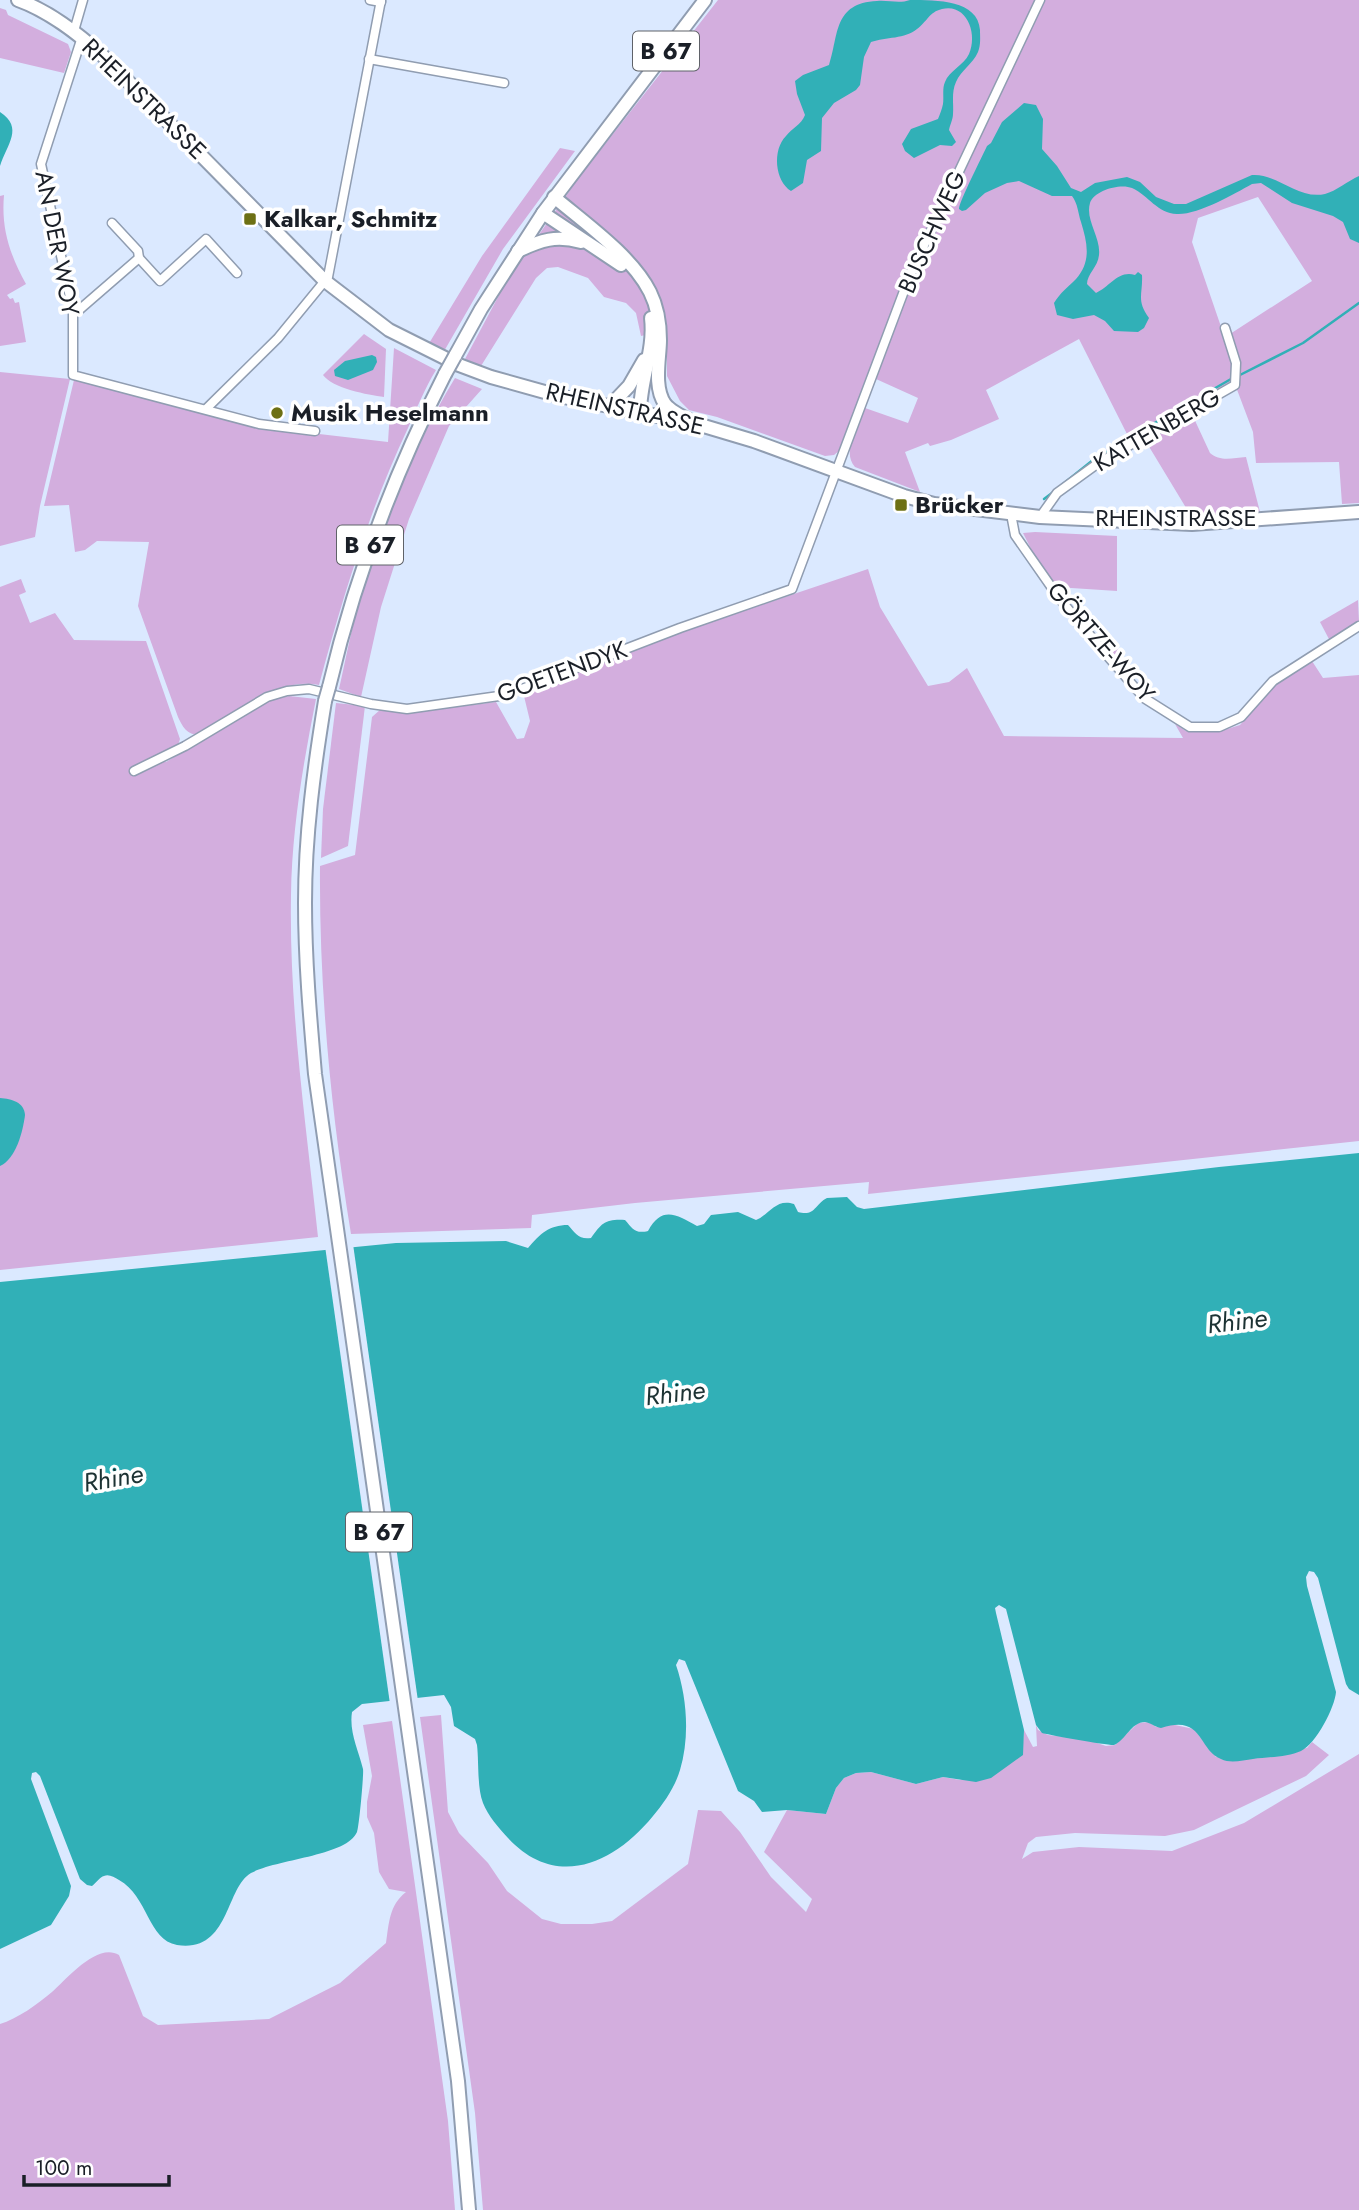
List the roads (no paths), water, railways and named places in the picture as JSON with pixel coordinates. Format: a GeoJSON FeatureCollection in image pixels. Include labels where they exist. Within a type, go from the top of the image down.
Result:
{"type":"FeatureCollection","features":[{"type":"Feature","properties":{"kind":"main road","name":"RHEINSTRASSE"},"geometry":{"type":"LineString","coordinates":[[18,0],[32,5],[78,34],[170,121],[325,281],[389,330],[459,365],[536,390],[697,424],[934,504],[1041,517],[1192,523],[1359,512]]}},
{"type":"Feature","properties":{"kind":"main road","name":"B 67"},"geometry":{"type":"LineString","coordinates":[[469,2210],[458,2081],[315,1074],[307,973],[305,902],[316,760],[325,701],[351,600],[374,531],[401,464],[445,374],[542,212],[705,0]]}},
{"type":"Feature","properties":{"kind":"main road"},"geometry":{"type":"LineString","coordinates":[[554,197],[624,258],[643,279],[652,295],[658,314],[658,359],[648,398],[640,412]]}},
{"type":"Feature","properties":{"kind":"main road"},"geometry":{"type":"LineString","coordinates":[[542,212],[627,268],[640,284],[648,302],[652,323],[640,396],[640,412]]}},
{"type":"Feature","properties":{"kind":"main road"},"geometry":{"type":"LineString","coordinates":[[518,251],[551,238],[565,238],[596,247]]}},
{"type":"Feature","properties":{"kind":"main road"},"geometry":{"type":"LineString","coordinates":[[610,406],[629,386],[642,365],[650,343]]}},
{"type":"Feature","properties":{"kind":"main road"},"geometry":{"type":"LineString","coordinates":[[658,359],[660,390],[666,405],[697,424]]}},
{"type":"Feature","properties":{"kind":"street","name":"AN DER WOY"},"geometry":{"type":"LineString","coordinates":[[83,0],[78,34],[41,164],[73,311],[73,375],[259,424],[315,431]]}},
{"type":"Feature","properties":{"kind":"street"},"geometry":{"type":"LineString","coordinates":[[206,409],[278,338],[330,272],[381,1],[370,0]]}},
{"type":"Feature","properties":{"kind":"street","name":"BUSCHWEG"},"geometry":{"type":"LineString","coordinates":[[837,471],[910,275],[1040,0]]}},
{"type":"Feature","properties":{"kind":"street"},"geometry":{"type":"LineString","coordinates":[[369,59],[504,83]]}},
{"type":"Feature","properties":{"kind":"street"},"geometry":{"type":"LineString","coordinates":[[111,223],[138,251],[139,258],[160,281],[206,239],[237,273]]}},
{"type":"Feature","properties":{"kind":"street"},"geometry":{"type":"LineString","coordinates":[[73,311],[79,310],[139,258]]}},
{"type":"Feature","properties":{"kind":"street","name":"KATTENBERG"},"geometry":{"type":"LineString","coordinates":[[1041,517],[1057,493],[1097,464],[1235,385],[1236,363],[1225,328]]}},
{"type":"Feature","properties":{"kind":"street","name":"GOETENDYK"},"geometry":{"type":"LineString","coordinates":[[134,771],[185,746],[277,693],[309,689],[371,704],[407,709],[491,699],[792,589],[837,471]]}},
{"type":"Feature","properties":{"kind":"street","name":"GÖRTZE-WOY"},"geometry":{"type":"LineString","coordinates":[[1011,514],[1015,535],[1059,597],[1104,652],[1144,698],[1190,727],[1219,727],[1241,718],[1273,681],[1359,626]]}},
{"type":"Feature","properties":{"kind":"water"},"geometry":{"type":"Polygon","coordinates":[[[910,0],[954,4],[964,7],[978,20],[979,49],[958,78],[954,90],[953,116],[949,130],[956,142],[952,146],[940,145],[914,158],[905,151],[902,144],[911,129],[938,119],[943,104],[945,82],[969,54],[971,29],[964,15],[951,8],[934,12],[912,32],[871,42],[864,57],[860,85],[834,103],[822,118],[821,151],[807,160],[803,183],[791,191],[779,173],[777,157],[788,133],[805,115],[795,81],[829,65],[840,22],[852,8],[877,1],[910,0]]]}},
{"type":"Feature","properties":{"kind":"water"},"geometry":{"type":"Polygon","coordinates":[[[1024,103],[1036,105],[1043,119],[1042,149],[1071,188],[1081,192],[1095,183],[1127,177],[1140,182],[1156,197],[1174,204],[1186,204],[1252,175],[1261,175],[1315,195],[1329,193],[1359,176],[1359,243],[1350,239],[1343,222],[1333,216],[1292,203],[1261,183],[1252,184],[1205,208],[1177,214],[1164,211],[1132,188],[1115,187],[1097,194],[1090,203],[1090,216],[1099,255],[1087,284],[1096,293],[1119,277],[1135,275],[1138,272],[1142,275],[1141,302],[1149,318],[1144,328],[1138,332],[1114,331],[1105,321],[1094,315],[1073,319],[1057,315],[1054,303],[1081,272],[1087,251],[1077,205],[1072,196],[1052,196],[1019,181],[1007,183],[985,193],[966,210],[959,209],[987,146],[1002,122],[1024,103]]]}},
{"type":"Feature","properties":{"kind":"water"},"geometry":{"type":"Polygon","coordinates":[[[0,112],[11,124],[12,137],[0,166],[0,112]]]}},
{"type":"Feature","properties":{"kind":"water"},"geometry":{"type":"Polygon","coordinates":[[[372,355],[377,362],[373,370],[348,380],[335,376],[334,370],[345,361],[372,355]]]}},
{"type":"Feature","properties":{"kind":"water"},"geometry":{"type":"Polygon","coordinates":[[[0,1098],[17,1102],[25,1115],[14,1151],[0,1166],[0,1098]]]}},
{"type":"Feature","properties":{"kind":"water","name":"Rhine"},"geometry":{"type":"Polygon","coordinates":[[[1359,1153],[1359,1695],[1346,1684],[1318,1578],[1314,1572],[1309,1571],[1306,1577],[1307,1586],[1336,1692],[1324,1724],[1313,1741],[1301,1751],[1284,1756],[1229,1761],[1213,1754],[1193,1729],[1175,1725],[1161,1728],[1145,1722],[1136,1725],[1114,1745],[1042,1733],[1036,1725],[1006,1609],[999,1605],[995,1608],[1024,1730],[1023,1755],[991,1778],[976,1782],[943,1777],[916,1784],[871,1772],[856,1773],[844,1778],[836,1788],[826,1814],[787,1810],[762,1812],[754,1801],[738,1791],[685,1661],[679,1659],[676,1665],[683,1690],[686,1731],[683,1757],[672,1789],[653,1816],[621,1847],[603,1858],[565,1867],[545,1863],[526,1854],[491,1817],[481,1797],[475,1739],[454,1726],[451,1707],[444,1695],[362,1704],[352,1712],[351,1719],[363,1769],[357,1832],[340,1847],[251,1873],[236,1892],[217,1930],[194,1945],[177,1945],[160,1935],[136,1896],[117,1879],[104,1876],[92,1886],[80,1879],[40,1776],[36,1772],[32,1773],[31,1779],[71,1886],[69,1896],[51,1925],[0,1949],[0,1282],[396,1243],[506,1241],[528,1248],[545,1231],[561,1225],[568,1225],[580,1237],[591,1238],[601,1225],[613,1220],[625,1220],[635,1230],[644,1232],[664,1215],[683,1218],[697,1226],[704,1224],[711,1215],[738,1212],[756,1220],[782,1203],[794,1204],[798,1212],[808,1213],[827,1198],[847,1197],[857,1207],[864,1209],[1359,1153]]]}},
{"type":"Feature","properties":{"kind":"waterway"},"geometry":{"type":"LineString","coordinates":[[1240,375],[1303,343],[1359,303]]}},
{"type":"Feature","properties":{"kind":"waterway"},"geometry":{"type":"LineString","coordinates":[[1125,440],[1231,379]]}},
{"type":"Feature","properties":{"kind":"waterway"},"geometry":{"type":"LineString","coordinates":[[1063,484],[1113,448]]}},
{"type":"Feature","properties":{"kind":"waterway"},"geometry":{"type":"LineString","coordinates":[[1044,499],[1056,490]]}},
{"type":"Feature","properties":{"kind":"place","name":"Kalkar, Schmitz"},"geometry":{"type":"Point","coordinates":[250,219]}},
{"type":"Feature","properties":{"kind":"place","name":"Musik Heselmann"},"geometry":{"type":"Point","coordinates":[277,413]}},
{"type":"Feature","properties":{"kind":"place","name":"Brücker"},"geometry":{"type":"Point","coordinates":[901,505]}}]}
